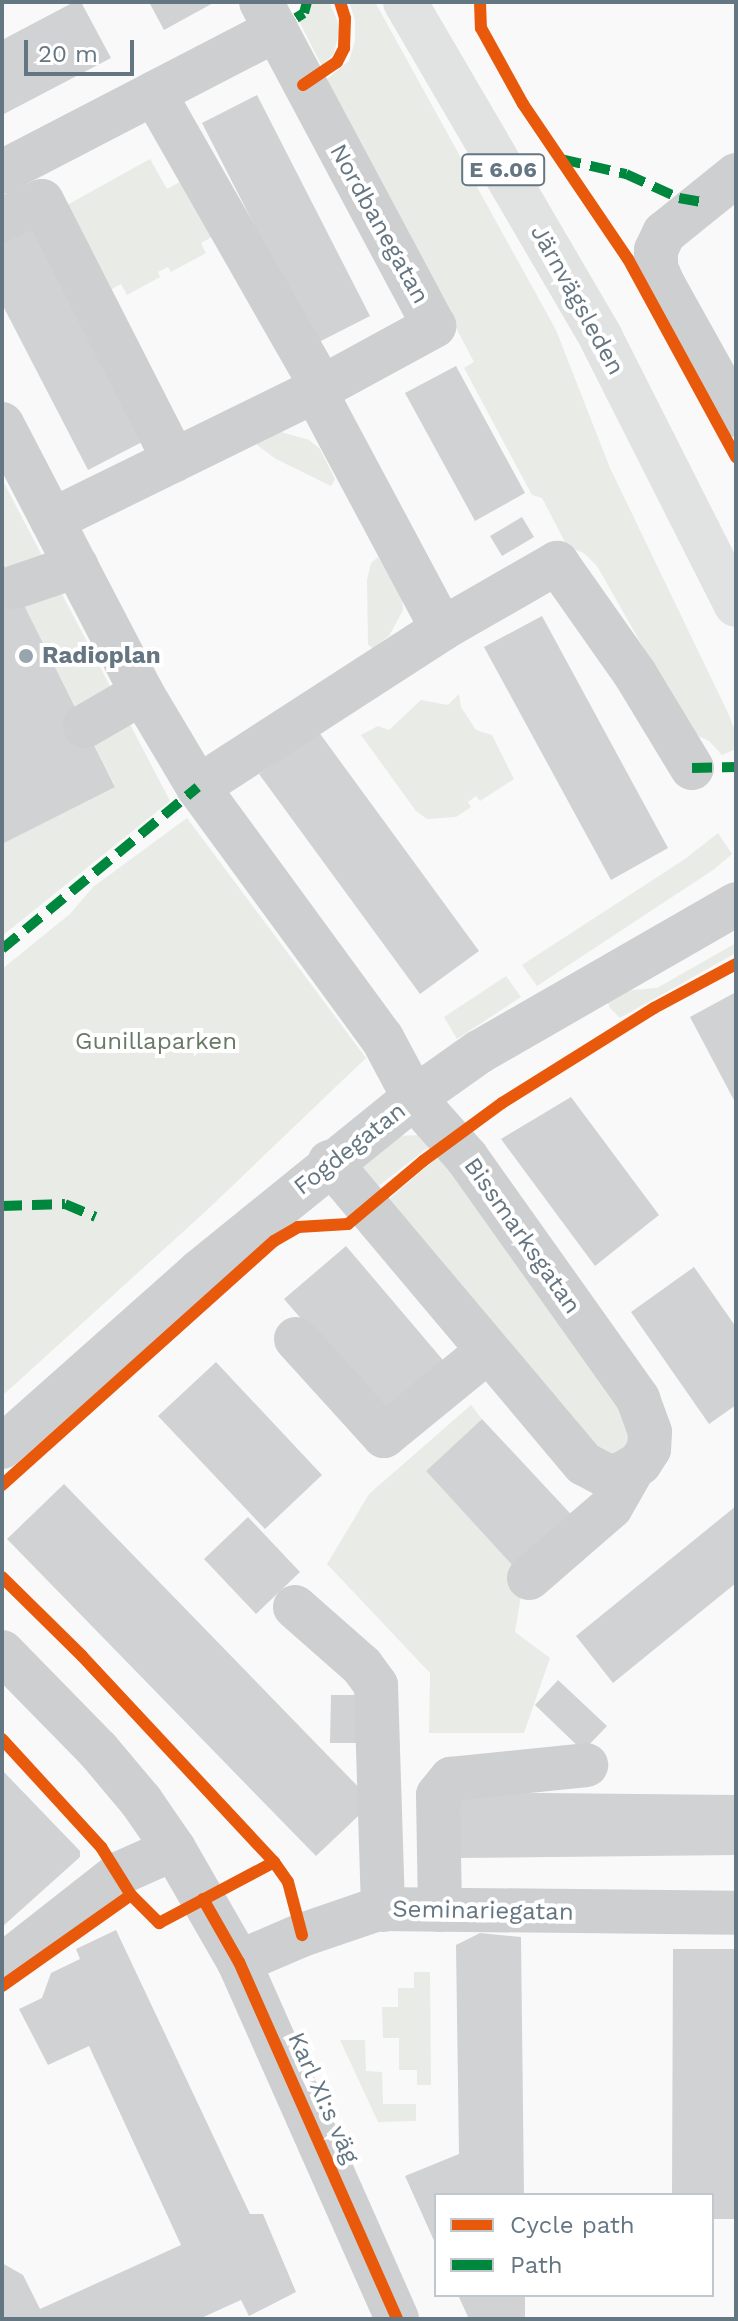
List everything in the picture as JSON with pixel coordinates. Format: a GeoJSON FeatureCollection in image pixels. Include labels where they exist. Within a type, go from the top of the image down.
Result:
{"type":"FeatureCollection","features":[{"type":"Feature","properties":{"kind":"highway","name":"Järnvägsleden"},"geometry":{"type":"LineString","coordinates":[[405,2],[601,338],[736,605]]}},
{"type":"Feature","properties":{"kind":"street"},"geometry":{"type":"LineString","coordinates":[[2,172],[154,93],[268,16]]}},
{"type":"Feature","properties":{"kind":"street","name":"Nordbanegatan"},"geometry":{"type":"LineString","coordinates":[[52,520],[319,389],[434,326],[268,16]]}},
{"type":"Feature","properties":{"kind":"street"},"geometry":{"type":"LineString","coordinates":[[154,93],[319,389],[442,629]]}},
{"type":"Feature","properties":{"kind":"street"},"geometry":{"type":"LineString","coordinates":[[736,175],[664,233],[656,250],[656,259],[662,282],[736,415]]}},
{"type":"Feature","properties":{"kind":"street"},"geometry":{"type":"LineString","coordinates":[[2,220],[42,201],[174,460]]}},
{"type":"Feature","properties":{"kind":"street","name":"Bissmarksgatan"},"geometry":{"type":"LineString","coordinates":[[2,424],[142,693],[198,787],[382,1038],[414,1098],[467,1158],[638,1399],[647,1417],[649,1449],[632,1470]]}},
{"type":"Feature","properties":{"kind":"street"},"geometry":{"type":"LineString","coordinates":[[198,787],[442,629],[557,563],[635,674],[692,768]]}},
{"type":"Feature","properties":{"kind":"street"},"geometry":{"type":"LineString","coordinates":[[15,587],[77,566]]}},
{"type":"Feature","properties":{"kind":"street"},"geometry":{"type":"LineString","coordinates":[[85,726],[142,693]]}},
{"type":"Feature","properties":{"kind":"street","name":"Fogdegatan"},"geometry":{"type":"LineString","coordinates":[[2,1447],[200,1271],[330,1162],[414,1098],[479,1052],[736,904]]}},
{"type":"Feature","properties":{"kind":"street"},"geometry":{"type":"LineString","coordinates":[[330,1162],[584,1464],[607,1476],[632,1470]]}},
{"type":"Feature","properties":{"kind":"street"},"geometry":{"type":"LineString","coordinates":[[296,1339],[384,1436],[488,1351]]}},
{"type":"Feature","properties":{"kind":"street"},"geometry":{"type":"LineString","coordinates":[[529,1578],[611,1507],[632,1470]]}},
{"type":"Feature","properties":{"kind":"street"},"geometry":{"type":"LineString","coordinates":[[295,1607],[362,1666],[376,1685],[383,1910]]}},
{"type":"Feature","properties":{"kind":"street","name":"Karl XI:s väg"},"geometry":{"type":"LineString","coordinates":[[2,1652],[98,1750],[141,1801],[174,1849],[239,1962],[396,2319]]}},
{"type":"Feature","properties":{"kind":"street"},"geometry":{"type":"LineString","coordinates":[[440,1910],[438,1795],[451,1779],[586,1765]]}},
{"type":"Feature","properties":{"kind":"street"},"geometry":{"type":"LineString","coordinates":[[2,1966],[120,1873],[174,1849]]}},
{"type":"Feature","properties":{"kind":"street","name":"Seminariegatan"},"geometry":{"type":"LineString","coordinates":[[239,1962],[302,1935],[383,1910],[736,1913]]}},
{"type":"Feature","properties":{"kind":"green space"},"geometry":{"type":"Polygon","coordinates":[[[299,2],[329,2],[337,20],[339,32],[334,53],[322,66],[296,15],[302,7],[299,2]]]}},
{"type":"Feature","properties":{"kind":"green space"},"geometry":{"type":"Polygon","coordinates":[[[349,2],[375,2],[556,330],[610,468],[728,713],[736,733],[736,749],[722,755],[709,741],[692,733],[597,566],[584,553],[567,546],[542,498],[532,495],[464,368],[474,362],[326,80],[349,61],[355,41],[355,20],[349,2]]]}},
{"type":"Feature","properties":{"kind":"green space"},"geometry":{"type":"Polygon","coordinates":[[[150,159],[167,189],[189,177],[219,233],[201,243],[206,253],[171,272],[168,267],[158,272],[160,277],[127,295],[121,284],[103,294],[67,205],[150,159]]]}},
{"type":"Feature","properties":{"kind":"green space"},"geometry":{"type":"Polygon","coordinates":[[[281,432],[309,440],[320,449],[335,479],[331,486],[276,459],[257,445],[257,440],[281,432]]]}},
{"type":"Feature","properties":{"kind":"green space"},"geometry":{"type":"Polygon","coordinates":[[[2,479],[170,801],[2,936],[2,844],[115,786],[2,561],[2,479]]]}},
{"type":"Feature","properties":{"kind":"green space"},"geometry":{"type":"Polygon","coordinates":[[[378,557],[402,594],[403,610],[389,636],[373,648],[368,645],[367,580],[371,563],[378,557]]]}},
{"type":"Feature","properties":{"kind":"green space"},"geometry":{"type":"Polygon","coordinates":[[[459,694],[461,707],[476,730],[492,735],[514,779],[480,801],[476,796],[468,802],[471,807],[456,817],[427,819],[416,811],[361,735],[378,726],[389,730],[421,700],[448,705],[459,694]]]}},
{"type":"Feature","properties":{"kind":"green space","name":"Gunillaparken"},"geometry":{"type":"Polygon","coordinates":[[[187,818],[366,1058],[206,1211],[2,1396],[2,969],[70,914],[93,887],[187,818]]]}},
{"type":"Feature","properties":{"kind":"green space"},"geometry":{"type":"Polygon","coordinates":[[[718,833],[732,854],[713,870],[537,986],[522,965],[685,859],[718,833]]]}},
{"type":"Feature","properties":{"kind":"green space"},"geometry":{"type":"Polygon","coordinates":[[[736,943],[736,953],[620,1018],[610,1008],[607,1001],[620,991],[657,988],[736,943]]]}},
{"type":"Feature","properties":{"kind":"green space"},"geometry":{"type":"Polygon","coordinates":[[[506,976],[521,997],[457,1039],[444,1017],[506,976]]]}},
{"type":"Feature","properties":{"kind":"green space"},"geometry":{"type":"Polygon","coordinates":[[[420,1135],[434,1143],[372,1191],[362,1164],[395,1136],[420,1135]]]}},
{"type":"Feature","properties":{"kind":"green space"},"geometry":{"type":"Polygon","coordinates":[[[446,1150],[632,1411],[633,1441],[615,1454],[594,1453],[386,1202],[446,1150]]]}},
{"type":"Feature","properties":{"kind":"green space"},"geometry":{"type":"Polygon","coordinates":[[[471,1405],[482,1419],[426,1471],[524,1578],[515,1632],[550,1658],[524,1733],[429,1733],[430,1673],[327,1564],[369,1494],[471,1405]]]}},
{"type":"Feature","properties":{"kind":"green space"},"geometry":{"type":"Polygon","coordinates":[[[414,1972],[430,1972],[431,2085],[417,2085],[417,2070],[399,2070],[399,2038],[383,2038],[382,2007],[398,2007],[398,1988],[414,1988],[414,1972]]]}},
{"type":"Feature","properties":{"kind":"green space"},"geometry":{"type":"Polygon","coordinates":[[[340,2040],[365,2040],[366,2071],[382,2072],[383,2104],[416,2104],[416,2121],[378,2122],[340,2040]]]}},
{"type":"Feature","properties":{"kind":"building"},"geometry":{"type":"Polygon","coordinates":[[[74,2],[81,2],[111,58],[2,115],[2,40],[74,2]]]}},
{"type":"Feature","properties":{"kind":"building"},"geometry":{"type":"Polygon","coordinates":[[[149,2],[215,2],[164,30],[149,2]]]}},
{"type":"Feature","properties":{"kind":"building"},"geometry":{"type":"Polygon","coordinates":[[[257,95],[370,316],[315,344],[202,123],[257,95]]]}},
{"type":"Feature","properties":{"kind":"building"},"geometry":{"type":"Polygon","coordinates":[[[28,217],[144,441],[88,470],[2,304],[2,230],[28,217]]]}},
{"type":"Feature","properties":{"kind":"building"},"geometry":{"type":"Polygon","coordinates":[[[456,366],[525,493],[475,521],[405,393],[456,366]]]}},
{"type":"Feature","properties":{"kind":"building"},"geometry":{"type":"Polygon","coordinates":[[[522,517],[534,537],[502,556],[490,536],[522,517]]]}},
{"type":"Feature","properties":{"kind":"building","name":"Radioplan"},"geometry":{"type":"Polygon","coordinates":[[[2,561],[115,787],[2,844],[2,561]]]}},
{"type":"Feature","properties":{"kind":"building"},"geometry":{"type":"Polygon","coordinates":[[[542,616],[668,848],[611,880],[484,647],[542,616]]]}},
{"type":"Feature","properties":{"kind":"building"},"geometry":{"type":"Polygon","coordinates":[[[318,731],[479,951],[420,994],[259,774],[318,731]]]}},
{"type":"Feature","properties":{"kind":"building"},"geometry":{"type":"Polygon","coordinates":[[[736,992],[736,1104],[690,1017],[736,992]]]}},
{"type":"Feature","properties":{"kind":"building"},"geometry":{"type":"Polygon","coordinates":[[[571,1097],[659,1215],[595,1266],[501,1139],[571,1097]]]}},
{"type":"Feature","properties":{"kind":"building"},"geometry":{"type":"Polygon","coordinates":[[[346,1246],[448,1366],[388,1419],[284,1299],[346,1246]]]}},
{"type":"Feature","properties":{"kind":"building"},"geometry":{"type":"Polygon","coordinates":[[[694,1267],[736,1327],[736,1405],[709,1424],[631,1312],[694,1267]]]}},
{"type":"Feature","properties":{"kind":"building"},"geometry":{"type":"Polygon","coordinates":[[[216,1362],[322,1475],[265,1529],[158,1416],[216,1362]]]}},
{"type":"Feature","properties":{"kind":"building"},"geometry":{"type":"Polygon","coordinates":[[[482,1419],[581,1525],[524,1578],[426,1471],[482,1419]]]}},
{"type":"Feature","properties":{"kind":"building"},"geometry":{"type":"Polygon","coordinates":[[[64,1484],[373,1802],[316,1856],[7,1539],[64,1484]]]}},
{"type":"Feature","properties":{"kind":"building"},"geometry":{"type":"Polygon","coordinates":[[[736,1506],[736,1583],[613,1683],[576,1636],[736,1506]]]}},
{"type":"Feature","properties":{"kind":"building"},"geometry":{"type":"Polygon","coordinates":[[[248,1517],[300,1572],[256,1614],[204,1559],[248,1517]]]}},
{"type":"Feature","properties":{"kind":"building"},"geometry":{"type":"Polygon","coordinates":[[[558,1680],[607,1726],[583,1751],[535,1705],[558,1680]]]}},
{"type":"Feature","properties":{"kind":"building"},"geometry":{"type":"Polygon","coordinates":[[[331,1695],[357,1695],[356,1743],[330,1743],[331,1695]]]}},
{"type":"Feature","properties":{"kind":"building"},"geometry":{"type":"Polygon","coordinates":[[[2,1770],[80,1851],[80,1857],[2,1927],[2,1770]]]}},
{"type":"Feature","properties":{"kind":"building"},"geometry":{"type":"Polygon","coordinates":[[[452,1794],[736,1795],[736,1855],[454,1858],[452,1794]]]}},
{"type":"Feature","properties":{"kind":"building"},"geometry":{"type":"Polygon","coordinates":[[[116,1930],[250,2214],[263,2214],[296,2292],[249,2316],[241,2300],[199,2319],[2,2319],[2,2263],[23,2275],[40,2309],[181,2245],[89,2046],[48,2065],[19,2009],[42,1998],[51,1973],[80,1959],[76,1949],[116,1930]]]}},
{"type":"Feature","properties":{"kind":"building"},"geometry":{"type":"Polygon","coordinates":[[[480,1933],[521,1937],[524,2193],[434,2193],[434,2241],[405,2176],[459,2154],[456,1945],[480,1933]]]}},
{"type":"Feature","properties":{"kind":"building"},"geometry":{"type":"Polygon","coordinates":[[[673,1949],[736,1949],[736,2219],[714,2219],[714,2193],[672,2193],[673,1949]]]}},
{"type":"Feature","properties":{"kind":"building"},"geometry":{"type":"Polygon","coordinates":[[[459,2297],[525,2297],[525,2319],[469,2319],[459,2297]]]}},
{"type":"Feature","properties":{"kind":"marked path"},"geometry":{"type":"LineString","coordinates":[[296,18],[304,13],[307,2]]}},
{"type":"Feature","properties":{"kind":"marked path"},"geometry":{"type":"LineString","coordinates":[[561,159],[626,174],[679,198],[702,202]]}},
{"type":"Feature","properties":{"kind":"marked path"},"geometry":{"type":"LineString","coordinates":[[692,768],[736,767]]}},
{"type":"Feature","properties":{"kind":"marked path"},"geometry":{"type":"LineString","coordinates":[[2,949],[198,787]]}},
{"type":"Feature","properties":{"kind":"marked path"},"geometry":{"type":"LineString","coordinates":[[2,1206],[65,1204],[95,1217]]}},
{"type":"Feature","properties":{"kind":"cycle path"},"geometry":{"type":"LineString","coordinates":[[303,85],[337,62],[344,48],[345,18],[340,2]]}},
{"type":"Feature","properties":{"kind":"cycle path"},"geometry":{"type":"LineString","coordinates":[[480,2],[481,28],[523,104],[628,259],[736,457]]}},
{"type":"Feature","properties":{"kind":"cycle path"},"geometry":{"type":"LineString","coordinates":[[2,1485],[274,1241],[298,1227],[348,1224],[423,1161],[502,1103],[654,1008],[736,964]]}},
{"type":"Feature","properties":{"kind":"cycle path"},"geometry":{"type":"LineString","coordinates":[[2,1577],[82,1656],[274,1862],[288,1882],[302,1935]]}},
{"type":"Feature","properties":{"kind":"cycle path"},"geometry":{"type":"LineString","coordinates":[[2,1739],[101,1847],[131,1895],[159,1923],[274,1862]]}},
{"type":"Feature","properties":{"kind":"cycle path"},"geometry":{"type":"LineString","coordinates":[[2,1986],[131,1895]]}},
{"type":"Feature","properties":{"kind":"cycle path"},"geometry":{"type":"LineString","coordinates":[[203,1899],[239,1962],[397,2319]]}},
{"type":"Feature","properties":{"kind":"place","name":"Radioplan"},"geometry":{"type":"Point","coordinates":[26,656]}}]}
